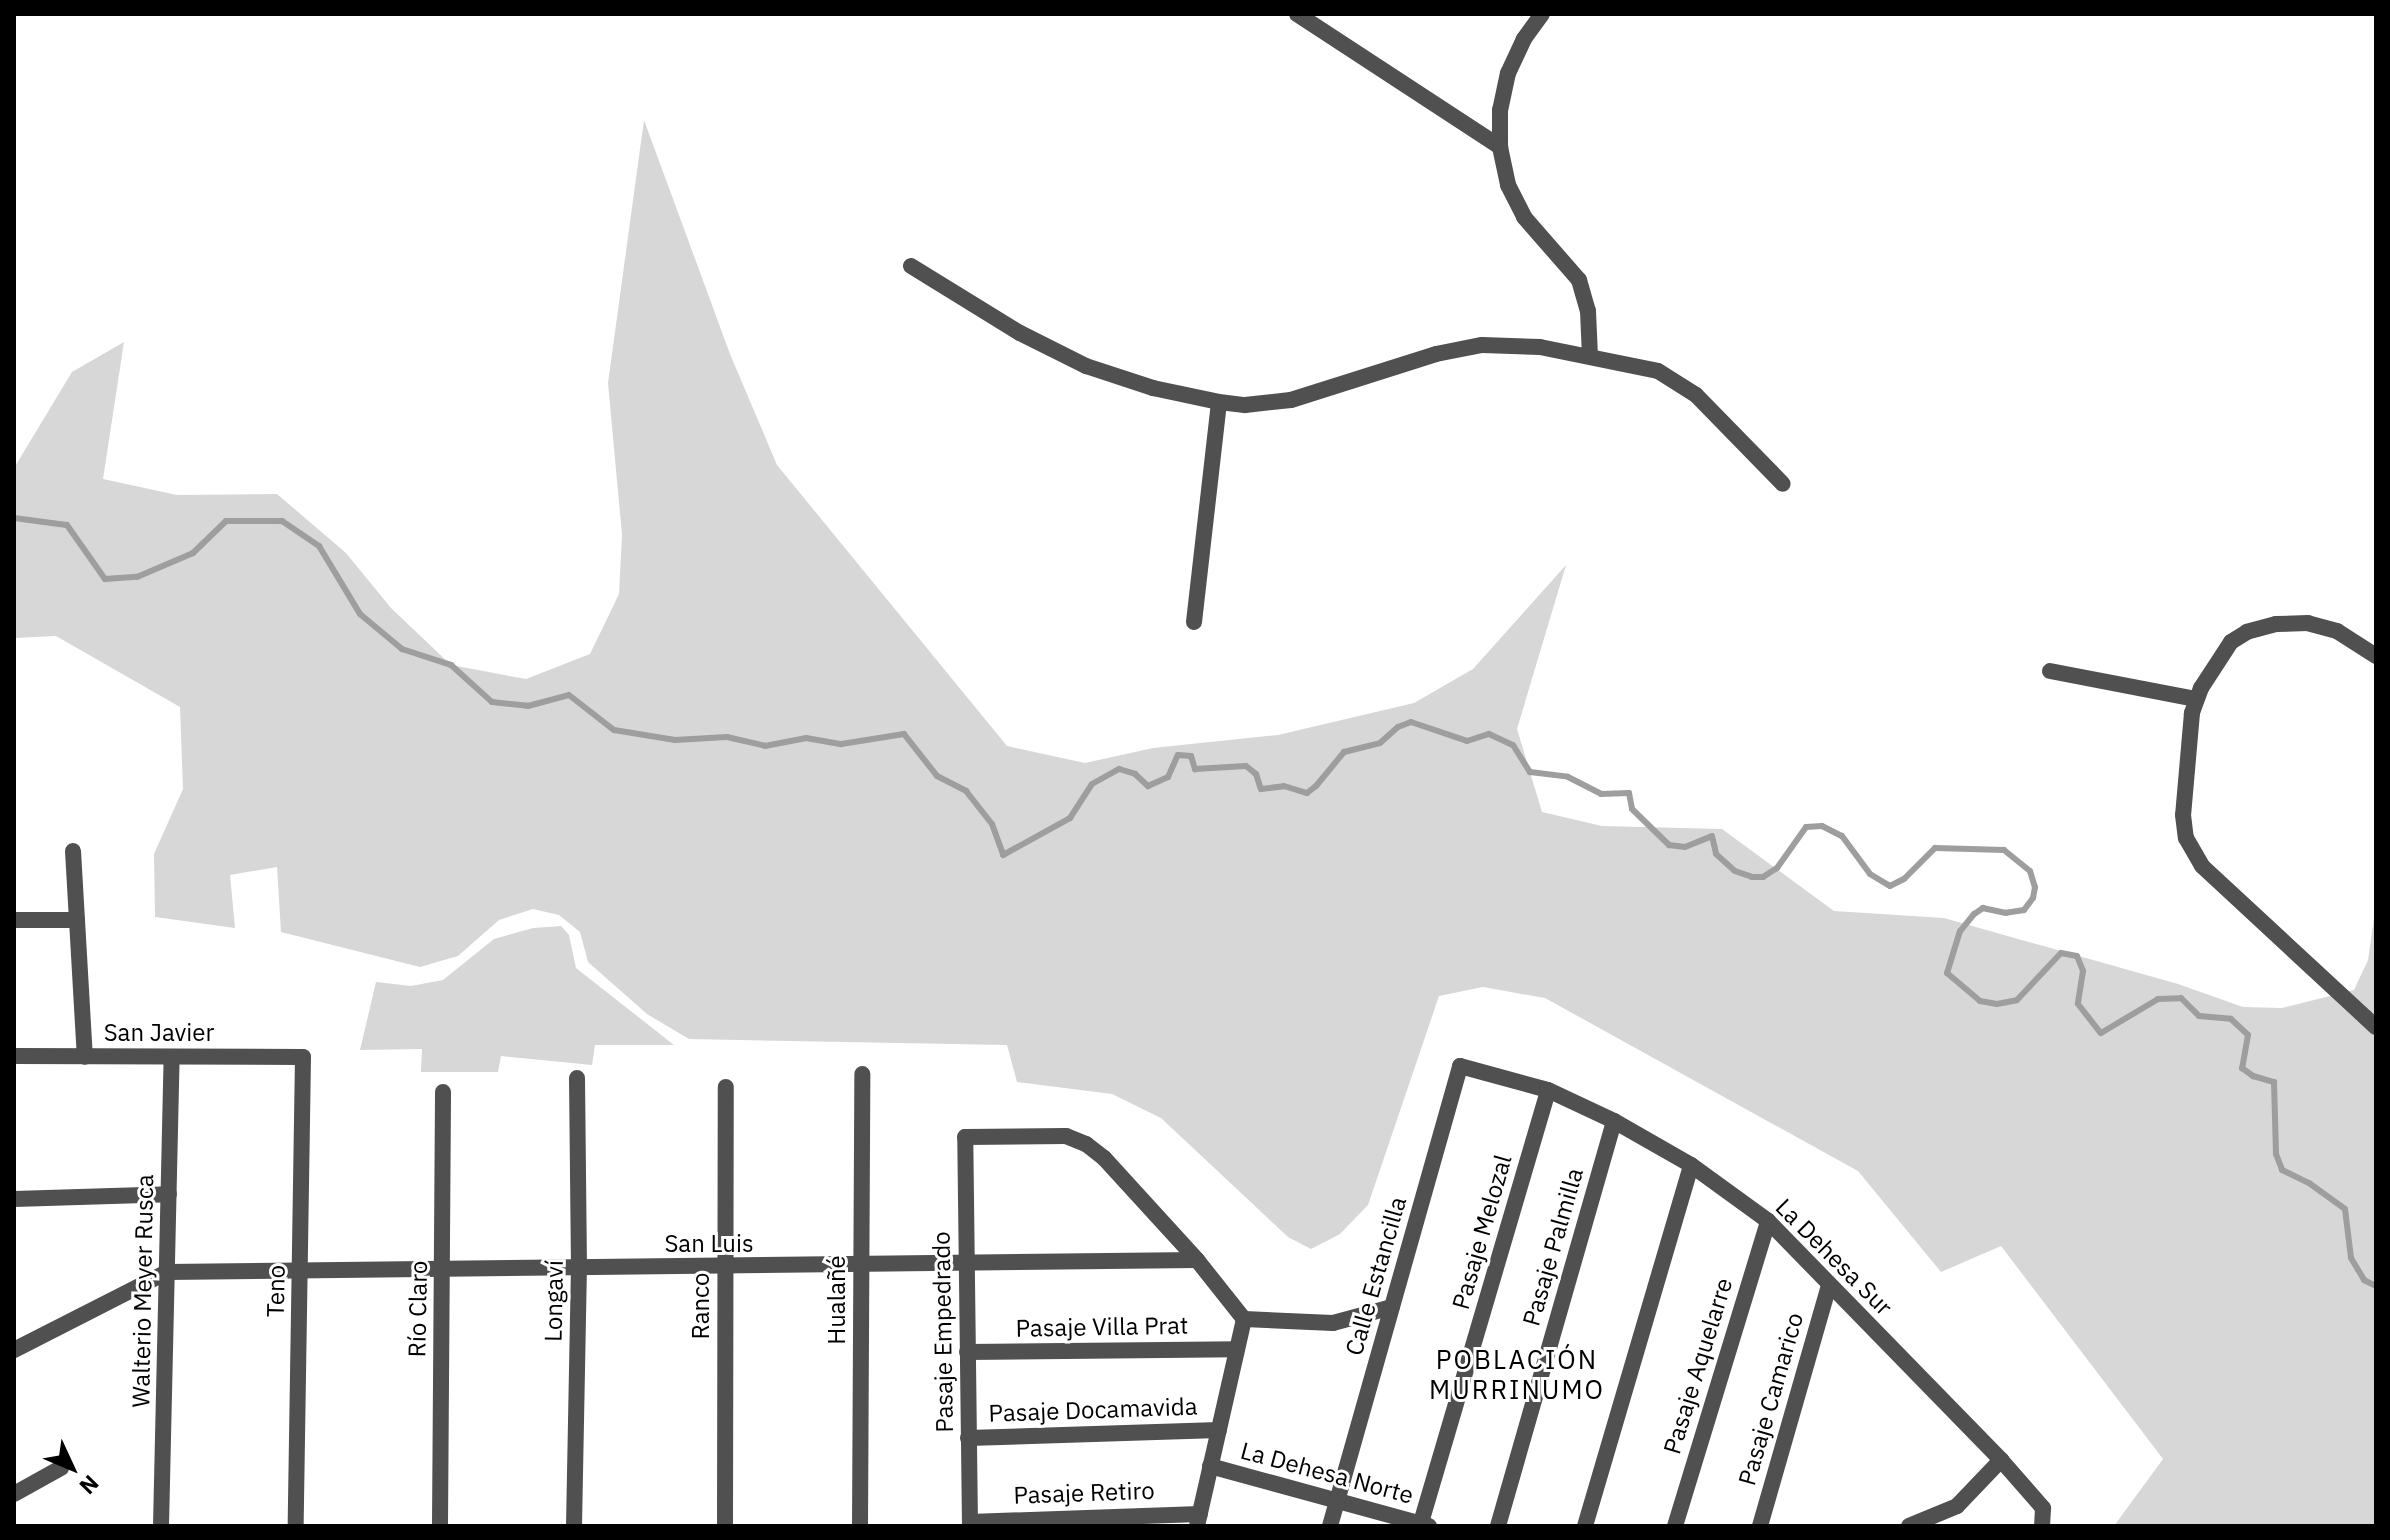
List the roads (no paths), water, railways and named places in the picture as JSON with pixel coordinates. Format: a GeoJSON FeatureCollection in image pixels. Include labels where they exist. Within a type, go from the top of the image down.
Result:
{"type":"FeatureCollection","features":[{"type":"Feature","properties":{"kind":"street"},"geometry":{"type":"LineString","coordinates":[[1297,14],[1500,147]]}},
{"type":"Feature","properties":{"kind":"street"},"geometry":{"type":"LineString","coordinates":[[1542,14],[1524,39],[1508,73],[1500,110],[1500,147],[1508,185],[1520,210],[1579,280],[1588,311],[1590,356]]}},
{"type":"Feature","properties":{"kind":"street"},"geometry":{"type":"LineString","coordinates":[[911,266],[1020,333],[1086,366],[1153,388],[1219,402],[1245,405],[1291,400],[1436,354],[1482,345],[1540,347],[1658,371],[1696,395],[1783,484]]}},
{"type":"Feature","properties":{"kind":"street"},"geometry":{"type":"LineString","coordinates":[[1194,622],[1219,402]]}},
{"type":"Feature","properties":{"kind":"street"},"geometry":{"type":"LineString","coordinates":[[2376,656],[2351,638],[2323,626],[2276,624],[2247,632],[2231,642],[2196,699],[2187,742],[2183,815],[2190,848],[2202,866],[2376,1027]]}},
{"type":"Feature","properties":{"kind":"street"},"geometry":{"type":"LineString","coordinates":[[2050,671],[2196,699]]}},
{"type":"Feature","properties":{"kind":"street"},"geometry":{"type":"LineString","coordinates":[[73,851],[85,1057]]}},
{"type":"Feature","properties":{"kind":"street"},"geometry":{"type":"LineString","coordinates":[[14,920],[77,920]]}},
{"type":"Feature","properties":{"kind":"street","name":"San Javier"},"geometry":{"type":"LineString","coordinates":[[14,1056],[303,1057]]}},
{"type":"Feature","properties":{"kind":"street","name":"Walterio Meyer Rusca"},"geometry":{"type":"LineString","coordinates":[[161,1526],[172,1057]]}},
{"type":"Feature","properties":{"kind":"street","name":"Teno"},"geometry":{"type":"LineString","coordinates":[[296,1526],[303,1057]]}},
{"type":"Feature","properties":{"kind":"street","name":"La Dehesa Sur"},"geometry":{"type":"LineString","coordinates":[[1460,1066],[1548,1090],[1614,1121],[1691,1165],[1768,1221],[2001,1460],[2043,1508],[2042,1526]]}},
{"type":"Feature","properties":{"kind":"street","name":"Calle Estancilla"},"geometry":{"type":"LineString","coordinates":[[1330,1526],[1460,1066]]}},
{"type":"Feature","properties":{"kind":"street","name":"Hualañé"},"geometry":{"type":"LineString","coordinates":[[860,1526],[862,1074]]}},
{"type":"Feature","properties":{"kind":"street","name":"Longaví"},"geometry":{"type":"LineString","coordinates":[[574,1526],[579,1269],[577,1078]]}},
{"type":"Feature","properties":{"kind":"street","name":"Ranco"},"geometry":{"type":"LineString","coordinates":[[725,1526],[726,1087]]}},
{"type":"Feature","properties":{"kind":"street","name":"Pasaje Melozal"},"geometry":{"type":"LineString","coordinates":[[1424,1525],[1548,1090]]}},
{"type":"Feature","properties":{"kind":"street","name":"Río Claro"},"geometry":{"type":"LineString","coordinates":[[440,1526],[443,1092]]}},
{"type":"Feature","properties":{"kind":"street","name":"Pasaje Palmilla"},"geometry":{"type":"LineString","coordinates":[[1498,1526],[1614,1121]]}},
{"type":"Feature","properties":{"kind":"street","name":"Pasaje Empedrado"},"geometry":{"type":"LineString","coordinates":[[970,1524],[965,1137],[1066,1136],[1086,1144],[1104,1158],[1197,1260]]}},
{"type":"Feature","properties":{"kind":"street"},"geometry":{"type":"LineString","coordinates":[[1585,1526],[1691,1165]]}},
{"type":"Feature","properties":{"kind":"street"},"geometry":{"type":"LineString","coordinates":[[14,1199],[169,1194]]}},
{"type":"Feature","properties":{"kind":"street","name":"Pasaje Aquelarre"},"geometry":{"type":"LineString","coordinates":[[1675,1526],[1768,1221]]}},
{"type":"Feature","properties":{"kind":"street"},"geometry":{"type":"LineString","coordinates":[[1197,1260],[1244,1319],[1333,1323],[1392,1307]]}},
{"type":"Feature","properties":{"kind":"street","name":"San Luis"},"geometry":{"type":"LineString","coordinates":[[14,1350],[167,1272],[862,1267],[1197,1260]]}},
{"type":"Feature","properties":{"kind":"street","name":"Pasaje Camarico"},"geometry":{"type":"LineString","coordinates":[[1765,1525],[1829,1285]]}},
{"type":"Feature","properties":{"kind":"street"},"geometry":{"type":"LineString","coordinates":[[1198,1520],[1244,1319]]}},
{"type":"Feature","properties":{"kind":"street","name":"Pasaje Villa Prat"},"geometry":{"type":"LineString","coordinates":[[967,1352],[1237,1349]]}},
{"type":"Feature","properties":{"kind":"street","name":"Pasaje Docamavida"},"geometry":{"type":"LineString","coordinates":[[968,1438],[1219,1430]]}},
{"type":"Feature","properties":{"kind":"street"},"geometry":{"type":"LineString","coordinates":[[1909,1526],[1957,1506],[2001,1460]]}},
{"type":"Feature","properties":{"kind":"street","name":"La Dehesa Norte"},"geometry":{"type":"LineString","coordinates":[[1210,1466],[1424,1525]]}},
{"type":"Feature","properties":{"kind":"street"},"geometry":{"type":"LineString","coordinates":[[14,1494],[61,1468]]}},
{"type":"Feature","properties":{"kind":"street","name":"Pasaje Retiro"},"geometry":{"type":"LineString","coordinates":[[970,1524],[1198,1520]]}},
{"type":"Feature","properties":{"kind":"waterway"},"geometry":{"type":"LineString","coordinates":[[14,518],[67,525],[105,579],[137,577],[193,553],[226,521],[282,521],[319,546],[360,614],[402,649],[451,665],[492,702],[528,706],[569,695],[614,730],[675,740],[727,737],[765,746],[806,738],[841,744],[904,734],[937,776],[966,791],[992,824],[1003,855],[1070,818],[1092,784],[1119,769],[1135,774],[1148,786],[1168,777],[1178,755],[1191,756],[1195,769],[1246,766],[1256,774],[1261,789],[1284,786],[1307,793],[1344,752],[1380,743],[1398,727],[1411,722],[1467,741],[1489,734],[1513,745],[1530,772],[1568,777],[1601,794],[1629,793],[1632,809],[1669,845],[1685,847],[1712,836],[1716,854],[1735,871],[1752,877],[1763,877],[1777,868],[1806,827],[1822,826],[1842,836],[1870,874],[1890,886],[1904,879],[1935,848],[2004,850],[2030,871],[2035,887],[2033,898],[2024,910],[2006,913],[1983,908],[1974,914],[1960,931],[1947,973],[1980,1001],[1997,1004],[2017,1000],[2061,953],[2077,956],[2083,971],[2078,1004],[2101,1033],[2158,999],[2181,998],[2199,1016],[2231,1019],[2248,1035],[2242,1068],[2253,1076],[2274,1082],[2276,1154],[2282,1170],[2309,1183],[2345,1209],[2351,1258],[2364,1280],[2376,1286]]}},
{"type":"Feature","properties":{"kind":"district","name":"POBLACIÓN MURRINUMO"},"geometry":{"type":"Point","coordinates":[1517,1375]}}]}
